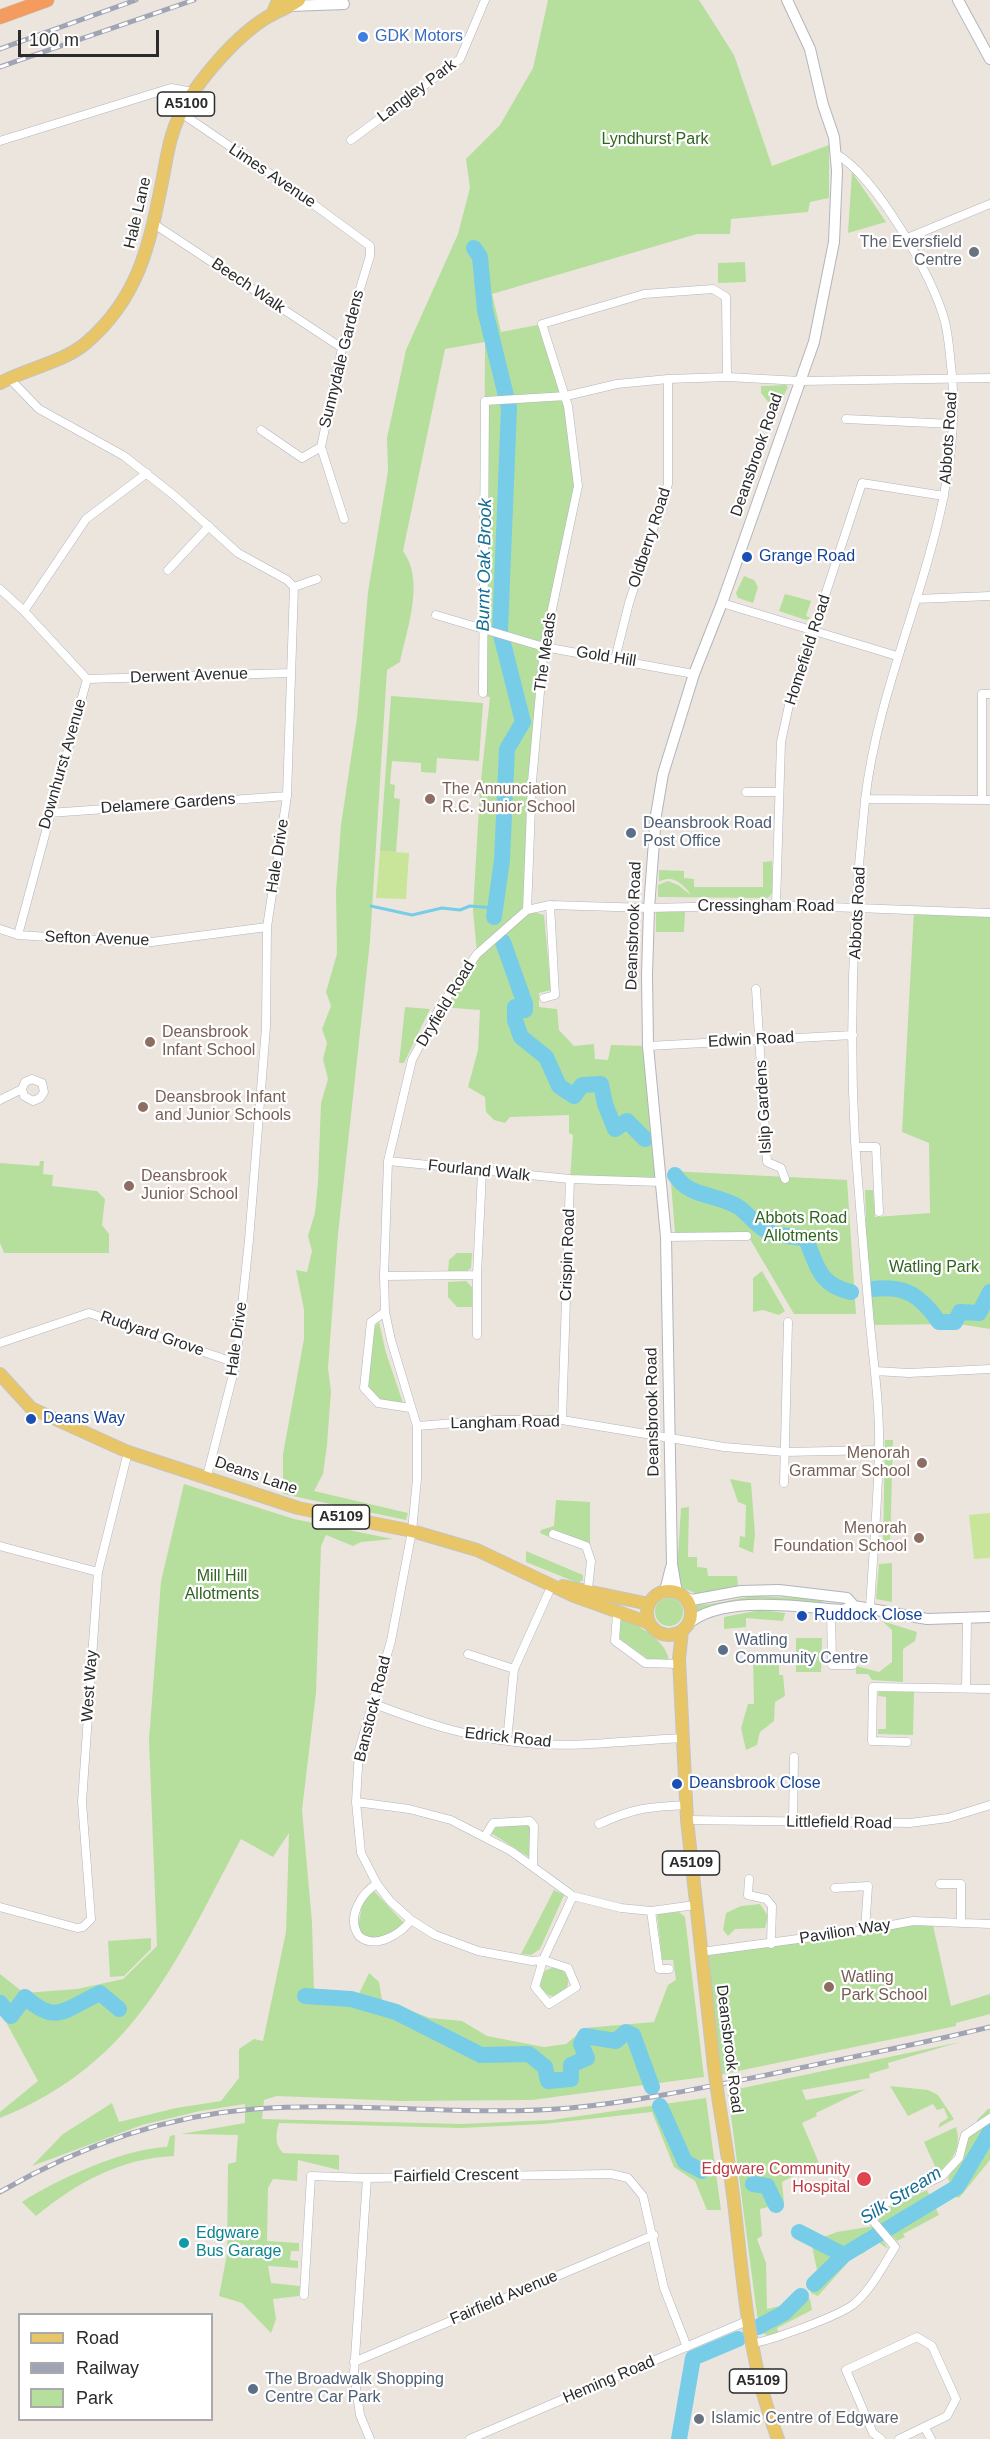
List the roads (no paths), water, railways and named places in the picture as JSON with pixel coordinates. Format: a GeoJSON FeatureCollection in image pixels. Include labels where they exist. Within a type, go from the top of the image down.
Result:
{"type":"FeatureCollection","features":[{"type":"Feature","properties":{"kind":"highway"},"geometry":{"type":"LineString","coordinates":[[0,16],[47,0]]}},
{"type":"Feature","properties":{"kind":"main road","name":"Hale Lane"},"geometry":{"type":"LineString","coordinates":[[4,381],[74,352],[102,327],[131,289],[140,270],[154,224],[168,152],[181,113],[193,92],[231,48],[272,15],[276,5],[291,2]]}},
{"type":"Feature","properties":{"kind":"main road","name":"Deans Lane"},"geometry":{"type":"LineString","coordinates":[[0,1374],[31,1408],[128,1452],[207,1476],[298,1508],[412,1531],[477,1550],[617,1613],[649,1623]]}},
{"type":"Feature","properties":{"kind":"main road","name":"Deans Lane"},"geometry":{"type":"LineString","coordinates":[[552,1585],[588,1589],[649,1604]]}},
{"type":"Feature","properties":{"kind":"main road"},"geometry":{"type":"LineString","coordinates":[[675,1594],[691,1609],[685,1628],[664,1635],[654,1631],[649,1623],[649,1604],[655,1596],[675,1594]]}},
{"type":"Feature","properties":{"kind":"main road","name":"Deansbrook Road"},"geometry":{"type":"LineString","coordinates":[[679,1661],[685,1628]]}},
{"type":"Feature","properties":{"kind":"main road","name":"Deansbrook Road"},"geometry":{"type":"LineString","coordinates":[[664,1635],[676,1647],[679,1661],[686,1805],[695,1905],[714,2067],[731,2176],[750,2344],[758,2383],[778,2439]]}},
{"type":"Feature","properties":{"kind":"street","name":"Langley Park"},"geometry":{"type":"LineString","coordinates":[[351,140],[460,59],[485,0]]}},
{"type":"Feature","properties":{"kind":"street","name":"Deansbrook Road"},"geometry":{"type":"LineString","coordinates":[[675,1594],[672,1564],[666,1237],[648,1046],[646,975],[649,908],[656,815],[663,774],[694,674],[722,603],[814,342],[830,262],[836,154],[834,137],[823,105],[810,50],[787,0]]}},
{"type":"Feature","properties":{"kind":"street"},"geometry":{"type":"LineString","coordinates":[[958,0],[990,59]]}},
{"type":"Feature","properties":{"kind":"street"},"geometry":{"type":"LineString","coordinates":[[291,2],[346,1]]}},
{"type":"Feature","properties":{"kind":"street"},"geometry":{"type":"LineString","coordinates":[[0,141],[171,88],[193,92]]}},
{"type":"Feature","properties":{"kind":"street","name":"Limes Avenue"},"geometry":{"type":"LineString","coordinates":[[181,113],[364,239]]}},
{"type":"Feature","properties":{"kind":"street","name":"Abbots Road"},"geometry":{"type":"LineString","coordinates":[[836,154],[852,162],[898,224],[927,274],[945,322],[952,378],[951,458],[944,496],[876,737],[865,799],[857,908],[853,1035],[856,1147],[875,1371],[879,1450],[870,1608]]}},
{"type":"Feature","properties":{"kind":"street"},"geometry":{"type":"LineString","coordinates":[[905,238],[990,204]]}},
{"type":"Feature","properties":{"kind":"street","name":"Beech Walk"},"geometry":{"type":"LineString","coordinates":[[154,224],[342,348]]}},
{"type":"Feature","properties":{"kind":"street","name":"Sunnydale Gardens"},"geometry":{"type":"LineString","coordinates":[[321,447],[342,348],[370,256],[370,246],[364,239]]}},
{"type":"Feature","properties":{"kind":"street","name":"The Meads"},"geometry":{"type":"LineString","coordinates":[[527,910],[532,782],[544,647],[578,486],[566,396],[542,324],[644,294],[712,289],[726,297],[727,377]]}},
{"type":"Feature","properties":{"kind":"street"},"geometry":{"type":"LineString","coordinates":[[483,693],[485,401],[566,396],[617,384],[668,379],[727,377],[801,381],[990,378]]}},
{"type":"Feature","properties":{"kind":"street","name":"Oldberry Road"},"geometry":{"type":"LineString","coordinates":[[615,659],[629,603],[668,484],[668,379]]}},
{"type":"Feature","properties":{"kind":"street"},"geometry":{"type":"LineString","coordinates":[[4,381],[39,409],[93,437],[147,473],[238,553],[287,580],[294,587],[316,579]]}},
{"type":"Feature","properties":{"kind":"street"},"geometry":{"type":"LineString","coordinates":[[846,419],[952,424]]}},
{"type":"Feature","properties":{"kind":"street"},"geometry":{"type":"LineString","coordinates":[[261,430],[302,458],[321,447],[344,519]]}},
{"type":"Feature","properties":{"kind":"street"},"geometry":{"type":"LineString","coordinates":[[24,611],[86,519],[147,473]]}},
{"type":"Feature","properties":{"kind":"street","name":"Homefield Road"},"geometry":{"type":"LineString","coordinates":[[776,905],[781,742],[789,705],[862,483],[944,496]]}},
{"type":"Feature","properties":{"kind":"street"},"geometry":{"type":"LineString","coordinates":[[168,570],[208,526]]}},
{"type":"Feature","properties":{"kind":"street","name":"Hale Drive"},"geometry":{"type":"LineString","coordinates":[[207,1476],[236,1363],[266,1027],[267,927],[288,796],[294,587]]}},
{"type":"Feature","properties":{"kind":"street","name":"Downhurst Avenue"},"geometry":{"type":"LineString","coordinates":[[0,589],[24,611],[87,679],[49,813],[18,935]]}},
{"type":"Feature","properties":{"kind":"street"},"geometry":{"type":"LineString","coordinates":[[916,598],[990,596]]}},
{"type":"Feature","properties":{"kind":"street"},"geometry":{"type":"LineString","coordinates":[[722,603],[897,656]]}},
{"type":"Feature","properties":{"kind":"street"},"geometry":{"type":"LineString","coordinates":[[436,615],[485,629]]}},
{"type":"Feature","properties":{"kind":"street","name":"Gold Hill"},"geometry":{"type":"LineString","coordinates":[[485,629],[544,647],[694,674]]}},
{"type":"Feature","properties":{"kind":"street","name":"Derwent Avenue"},"geometry":{"type":"LineString","coordinates":[[87,679],[291,673]]}},
{"type":"Feature","properties":{"kind":"street"},"geometry":{"type":"LineString","coordinates":[[865,799],[986,800],[982,694],[990,694]]}},
{"type":"Feature","properties":{"kind":"street"},"geometry":{"type":"LineString","coordinates":[[746,792],[778,792]]}},
{"type":"Feature","properties":{"kind":"street","name":"Delamere Gardens"},"geometry":{"type":"LineString","coordinates":[[49,813],[288,796]]}},
{"type":"Feature","properties":{"kind":"street"},"geometry":{"type":"LineString","coordinates":[[544,998],[555,995],[550,905]]}},
{"type":"Feature","properties":{"kind":"street","name":"Dryfield Road"},"geometry":{"type":"LineString","coordinates":[[412,1531],[417,1426],[410,1408],[385,1312],[384,1276],[388,1161],[412,1060],[440,1008],[477,954],[527,910],[550,905],[649,908]]}},
{"type":"Feature","properties":{"kind":"street","name":"Cressingham Road"},"geometry":{"type":"LineString","coordinates":[[649,908],[776,905],[990,913]]}},
{"type":"Feature","properties":{"kind":"street","name":"Sefton Avenue"},"geometry":{"type":"LineString","coordinates":[[0,929],[18,935],[144,943],[267,927]]}},
{"type":"Feature","properties":{"kind":"street","name":"Islip Gardens"},"geometry":{"type":"LineString","coordinates":[[756,989],[767,1162],[781,1168],[785,1179]]}},
{"type":"Feature","properties":{"kind":"street","name":"Edwin Road"},"geometry":{"type":"LineString","coordinates":[[648,1046],[853,1035]]}},
{"type":"Feature","properties":{"kind":"street"},"geometry":{"type":"LineString","coordinates":[[0,1101],[22,1089]]}},
{"type":"Feature","properties":{"kind":"street"},"geometry":{"type":"LineString","coordinates":[[856,1147],[876,1147],[879,1212]]}},
{"type":"Feature","properties":{"kind":"street","name":"Fourland Walk"},"geometry":{"type":"LineString","coordinates":[[388,1161],[570,1179]]}},
{"type":"Feature","properties":{"kind":"street"},"geometry":{"type":"LineString","coordinates":[[477,1335],[477,1275],[482,1172]]}},
{"type":"Feature","properties":{"kind":"street"},"geometry":{"type":"LineString","coordinates":[[570,1179],[660,1182]]}},
{"type":"Feature","properties":{"kind":"street","name":"Crispin Road"},"geometry":{"type":"LineString","coordinates":[[562,1420],[570,1179]]}},
{"type":"Feature","properties":{"kind":"street"},"geometry":{"type":"LineString","coordinates":[[666,1237],[747,1236]]}},
{"type":"Feature","properties":{"kind":"street"},"geometry":{"type":"LineString","coordinates":[[384,1276],[477,1275]]}},
{"type":"Feature","properties":{"kind":"street"},"geometry":{"type":"LineString","coordinates":[[385,1312],[371,1322],[364,1388],[378,1403],[410,1408]]}},
{"type":"Feature","properties":{"kind":"street","name":"Rudyard Grove"},"geometry":{"type":"LineString","coordinates":[[0,1343],[89,1313],[236,1363]]}},
{"type":"Feature","properties":{"kind":"street"},"geometry":{"type":"LineString","coordinates":[[784,1484],[788,1322]]}},
{"type":"Feature","properties":{"kind":"street"},"geometry":{"type":"LineString","coordinates":[[875,1371],[909,1373],[990,1369]]}},
{"type":"Feature","properties":{"kind":"street","name":"Langham Road"},"geometry":{"type":"LineString","coordinates":[[417,1426],[496,1420],[562,1420],[671,1440],[785,1452],[879,1450]]}},
{"type":"Feature","properties":{"kind":"street","name":"West Way"},"geometry":{"type":"LineString","coordinates":[[0,1907],[77,1928],[89,1923],[92,1913],[82,1802],[98,1572],[128,1452]]}},
{"type":"Feature","properties":{"kind":"street","name":"Banstock Road"},"geometry":{"type":"LineString","coordinates":[[412,1531],[391,1641],[359,1750],[356,1802],[361,1853],[377,1884],[390,1901],[411,1920],[435,1935],[478,1951],[532,1961],[543,1960],[568,1968],[576,1987],[549,2004],[536,1987],[543,1960]]}},
{"type":"Feature","properties":{"kind":"street"},"geometry":{"type":"LineString","coordinates":[[553,1534],[586,1546],[591,1561],[588,1589]]}},
{"type":"Feature","properties":{"kind":"street"},"geometry":{"type":"LineString","coordinates":[[0,1546],[98,1572]]}},
{"type":"Feature","properties":{"kind":"street"},"geometry":{"type":"LineString","coordinates":[[507,1741],[514,1669],[552,1585]]}},
{"type":"Feature","properties":{"kind":"street"},"geometry":{"type":"LineString","coordinates":[[675,1594],[692,1600],[741,1591],[779,1590],[847,1598],[854,1606]]}},
{"type":"Feature","properties":{"kind":"street"},"geometry":{"type":"LineString","coordinates":[[824,1595],[831,1609],[832,1665],[853,1665]]}},
{"type":"Feature","properties":{"kind":"street"},"geometry":{"type":"LineString","coordinates":[[685,1628],[698,1616],[740,1606],[843,1610],[854,1606],[927,1619],[990,1617]]}},
{"type":"Feature","properties":{"kind":"street"},"geometry":{"type":"LineString","coordinates":[[617,1613],[615,1641],[645,1663],[679,1661]]}},
{"type":"Feature","properties":{"kind":"street"},"geometry":{"type":"LineString","coordinates":[[966,1688],[967,1619]]}},
{"type":"Feature","properties":{"kind":"street"},"geometry":{"type":"LineString","coordinates":[[468,1654],[514,1669]]}},
{"type":"Feature","properties":{"kind":"street"},"geometry":{"type":"LineString","coordinates":[[907,1742],[872,1741],[873,1687],[990,1689]]}},
{"type":"Feature","properties":{"kind":"street","name":"Edrick Road"},"geometry":{"type":"LineString","coordinates":[[372,1703],[423,1723],[468,1735],[507,1741],[538,1744],[684,1738]]}},
{"type":"Feature","properties":{"kind":"street"},"geometry":{"type":"LineString","coordinates":[[793,1822],[794,1757]]}},
{"type":"Feature","properties":{"kind":"street"},"geometry":{"type":"LineString","coordinates":[[356,1802],[409,1809],[452,1820],[485,1836],[534,1866],[573,1896],[621,1908],[651,1911],[695,1905]]}},
{"type":"Feature","properties":{"kind":"street"},"geometry":{"type":"LineString","coordinates":[[599,1824],[628,1810],[686,1805]]}},
{"type":"Feature","properties":{"kind":"street","name":"Littlefield Road"},"geometry":{"type":"LineString","coordinates":[[687,1820],[910,1823],[948,1818],[990,1805]]}},
{"type":"Feature","properties":{"kind":"street"},"geometry":{"type":"LineString","coordinates":[[485,1836],[493,1823],[530,1821],[534,1826],[534,1866]]}},
{"type":"Feature","properties":{"kind":"street"},"geometry":{"type":"LineString","coordinates":[[749,1879],[748,1895],[766,1899],[772,1906],[771,1944]]}},
{"type":"Feature","properties":{"kind":"street"},"geometry":{"type":"LineString","coordinates":[[377,1884],[366,1891],[358,1905],[354,1926],[359,1936],[372,1941],[396,1936],[411,1920]]}},
{"type":"Feature","properties":{"kind":"street"},"geometry":{"type":"LineString","coordinates":[[940,1884],[961,1884],[961,1923]]}},
{"type":"Feature","properties":{"kind":"street"},"geometry":{"type":"LineString","coordinates":[[835,1888],[868,1886],[865,1930]]}},
{"type":"Feature","properties":{"kind":"street"},"geometry":{"type":"LineString","coordinates":[[543,1960],[573,1896]]}},
{"type":"Feature","properties":{"kind":"street"},"geometry":{"type":"LineString","coordinates":[[651,1911],[659,1970],[669,1969]]}},
{"type":"Feature","properties":{"kind":"street","name":"Pavilion Way"},"geometry":{"type":"LineString","coordinates":[[701,1952],[771,1944],[913,1921],[990,1924]]}},
{"type":"Feature","properties":{"kind":"street"},"geometry":{"type":"LineString","coordinates":[[750,2344],[771,2341],[853,2304],[880,2272],[895,2247],[873,2220],[876,2208],[942,2176],[959,2158],[965,2135],[990,2118]]}},
{"type":"Feature","properties":{"kind":"street","name":"Fairfield Crescent"},"geometry":{"type":"LineString","coordinates":[[304,2295],[311,2176],[367,2178],[611,2174],[628,2178],[643,2196],[654,2235],[663,2288],[687,2347]]}},
{"type":"Feature","properties":{"kind":"street"},"geometry":{"type":"LineString","coordinates":[[367,2178],[354,2362],[360,2415],[370,2439]]}},
{"type":"Feature","properties":{"kind":"street","name":"Fairfield Avenue"},"geometry":{"type":"LineString","coordinates":[[354,2362],[654,2235]]}},
{"type":"Feature","properties":{"kind":"street","name":"Heming Road"},"geometry":{"type":"LineString","coordinates":[[470,2439],[747,2321]]}},
{"type":"Feature","properties":{"kind":"street"},"geometry":{"type":"LineString","coordinates":[[881,2439],[873,2433],[846,2370],[917,2337],[932,2346],[956,2399],[947,2416],[899,2439]]}},
{"type":"Feature","properties":{"kind":"street"},"geometry":{"type":"LineString","coordinates":[[925,2428],[931,2439]]}},
{"type":"Feature","properties":{"kind":"waterway","name":"Burnt Oak Brook"},"geometry":{"type":"LineString","coordinates":[[474,248],[480,257],[485,310],[509,408],[500,631],[523,722],[507,749],[502,860],[494,917]]}},
{"type":"Feature","properties":{"kind":"waterway"},"geometry":{"type":"LineString","coordinates":[[371,906],[412,915],[442,908],[460,910],[470,906],[495,908]]}},
{"type":"Feature","properties":{"kind":"waterway","name":"Burnt Oak Brook"},"geometry":{"type":"LineString","coordinates":[[503,942],[525,1004],[525,1010],[515,1007],[515,1020],[521,1037],[546,1057],[559,1086],[574,1096],[582,1085],[601,1084],[605,1104],[615,1129],[627,1121],[645,1139]]}},
{"type":"Feature","properties":{"kind":"waterway","name":"Burnt Oak Brook"},"geometry":{"type":"LineString","coordinates":[[675,1175],[681,1183],[697,1192],[732,1203],[769,1232],[806,1239],[817,1266],[826,1279],[832,1285],[851,1292]]}},
{"type":"Feature","properties":{"kind":"waterway","name":"Burnt Oak Brook"},"geometry":{"type":"LineString","coordinates":[[873,1289],[895,1289],[912,1294],[926,1305],[939,1322],[955,1322],[960,1312],[979,1313],[990,1292]]}},
{"type":"Feature","properties":{"kind":"waterway"},"geometry":{"type":"LineString","coordinates":[[0,2003],[11,2016],[25,1997],[45,2011],[54,2013],[69,2009],[100,1993],[119,2009]]}},
{"type":"Feature","properties":{"kind":"waterway"},"geometry":{"type":"LineString","coordinates":[[305,1996],[351,1999],[396,2012],[481,2055],[529,2054],[545,2067],[548,2081],[571,2079],[571,2065],[587,2058],[581,2044],[585,2036],[616,2041],[626,2032],[633,2035],[652,2087]]}},
{"type":"Feature","properties":{"kind":"waterway"},"geometry":{"type":"LineString","coordinates":[[660,2106],[685,2162],[702,2171]]}},
{"type":"Feature","properties":{"kind":"waterway","name":"Silk Stream"},"geometry":{"type":"LineString","coordinates":[[814,2284],[844,2255],[957,2187],[990,2132]]}},
{"type":"Feature","properties":{"kind":"waterway"},"geometry":{"type":"LineString","coordinates":[[753,2184],[767,2186],[776,2205]]}},
{"type":"Feature","properties":{"kind":"waterway"},"geometry":{"type":"LineString","coordinates":[[799,2232],[844,2255]]}},
{"type":"Feature","properties":{"kind":"waterway"},"geometry":{"type":"LineString","coordinates":[[758,2327],[784,2313],[801,2296]]}},
{"type":"Feature","properties":{"kind":"waterway"},"geometry":{"type":"LineString","coordinates":[[679,2439],[693,2358],[738,2339]]}},
{"type":"Feature","properties":{"kind":"railway"},"geometry":{"type":"LineString","coordinates":[[0,49],[136,0]]}},
{"type":"Feature","properties":{"kind":"railway"},"geometry":{"type":"LineString","coordinates":[[0,67],[194,0]]}},
{"type":"Feature","properties":{"kind":"railway"},"geometry":{"type":"LineString","coordinates":[[0,2192],[60,2161],[122,2136],[155,2126],[220,2113],[294,2107],[491,2111],[570,2108],[702,2088],[990,2027]]}},
{"type":"Feature","properties":{"kind":"place","name":"GDK Motors"},"geometry":{"type":"Point","coordinates":[363,37]}},
{"type":"Feature","properties":{"kind":"place","name":"The Eversfield Centre"},"geometry":{"type":"Point","coordinates":[974,252]}},
{"type":"Feature","properties":{"kind":"place","name":"Grange Road"},"geometry":{"type":"Point","coordinates":[747,557]}},
{"type":"Feature","properties":{"kind":"place","name":"The Annunciation R.C. Junior School"},"geometry":{"type":"Point","coordinates":[430,799]}},
{"type":"Feature","properties":{"kind":"place","name":"Deansbrook Road Post Office"},"geometry":{"type":"Point","coordinates":[631,833]}},
{"type":"Feature","properties":{"kind":"place","name":"Deansbrook Infant School"},"geometry":{"type":"Point","coordinates":[150,1042]}},
{"type":"Feature","properties":{"kind":"place","name":"Deansbrook Infant and Junior Schools"},"geometry":{"type":"Point","coordinates":[143,1107]}},
{"type":"Feature","properties":{"kind":"place","name":"Deansbrook Junior School"},"geometry":{"type":"Point","coordinates":[129,1186]}},
{"type":"Feature","properties":{"kind":"place","name":"Deans Way"},"geometry":{"type":"Point","coordinates":[31,1419]}},
{"type":"Feature","properties":{"kind":"place","name":"Menorah Grammar School"},"geometry":{"type":"Point","coordinates":[922,1463]}},
{"type":"Feature","properties":{"kind":"place","name":"Menorah Foundation School"},"geometry":{"type":"Point","coordinates":[919,1538]}},
{"type":"Feature","properties":{"kind":"place","name":"Ruddock Close"},"geometry":{"type":"Point","coordinates":[802,1616]}},
{"type":"Feature","properties":{"kind":"place","name":"Watling Community Centre"},"geometry":{"type":"Point","coordinates":[723,1650]}},
{"type":"Feature","properties":{"kind":"place","name":"Deansbrook Close"},"geometry":{"type":"Point","coordinates":[677,1784]}},
{"type":"Feature","properties":{"kind":"place","name":"Watling Park School"},"geometry":{"type":"Point","coordinates":[829,1987]}},
{"type":"Feature","properties":{"kind":"place","name":"Edgware Community Hospital"},"geometry":{"type":"Point","coordinates":[864,2179]}},
{"type":"Feature","properties":{"kind":"place","name":"Edgware Bus Garage"},"geometry":{"type":"Point","coordinates":[184,2243]}},
{"type":"Feature","properties":{"kind":"place","name":"The Broadwalk Shopping Centre Car Park"},"geometry":{"type":"Point","coordinates":[253,2389]}},
{"type":"Feature","properties":{"kind":"place","name":"Islamic Centre of Edgware"},"geometry":{"type":"Point","coordinates":[699,2419]}},
{"type":"Feature","properties":{"kind":"park label","name":"Lyndhurst Park"},"geometry":{"type":"Point","coordinates":[655,140]}},
{"type":"Feature","properties":{"kind":"park label","name":"Abbots Road Allotments"},"geometry":{"type":"Point","coordinates":[801,1228]}},
{"type":"Feature","properties":{"kind":"park label","name":"Watling Park"},"geometry":{"type":"Point","coordinates":[934,1268]}},
{"type":"Feature","properties":{"kind":"park label","name":"Mill Hill Allotments"},"geometry":{"type":"Point","coordinates":[222,1586]}}]}
